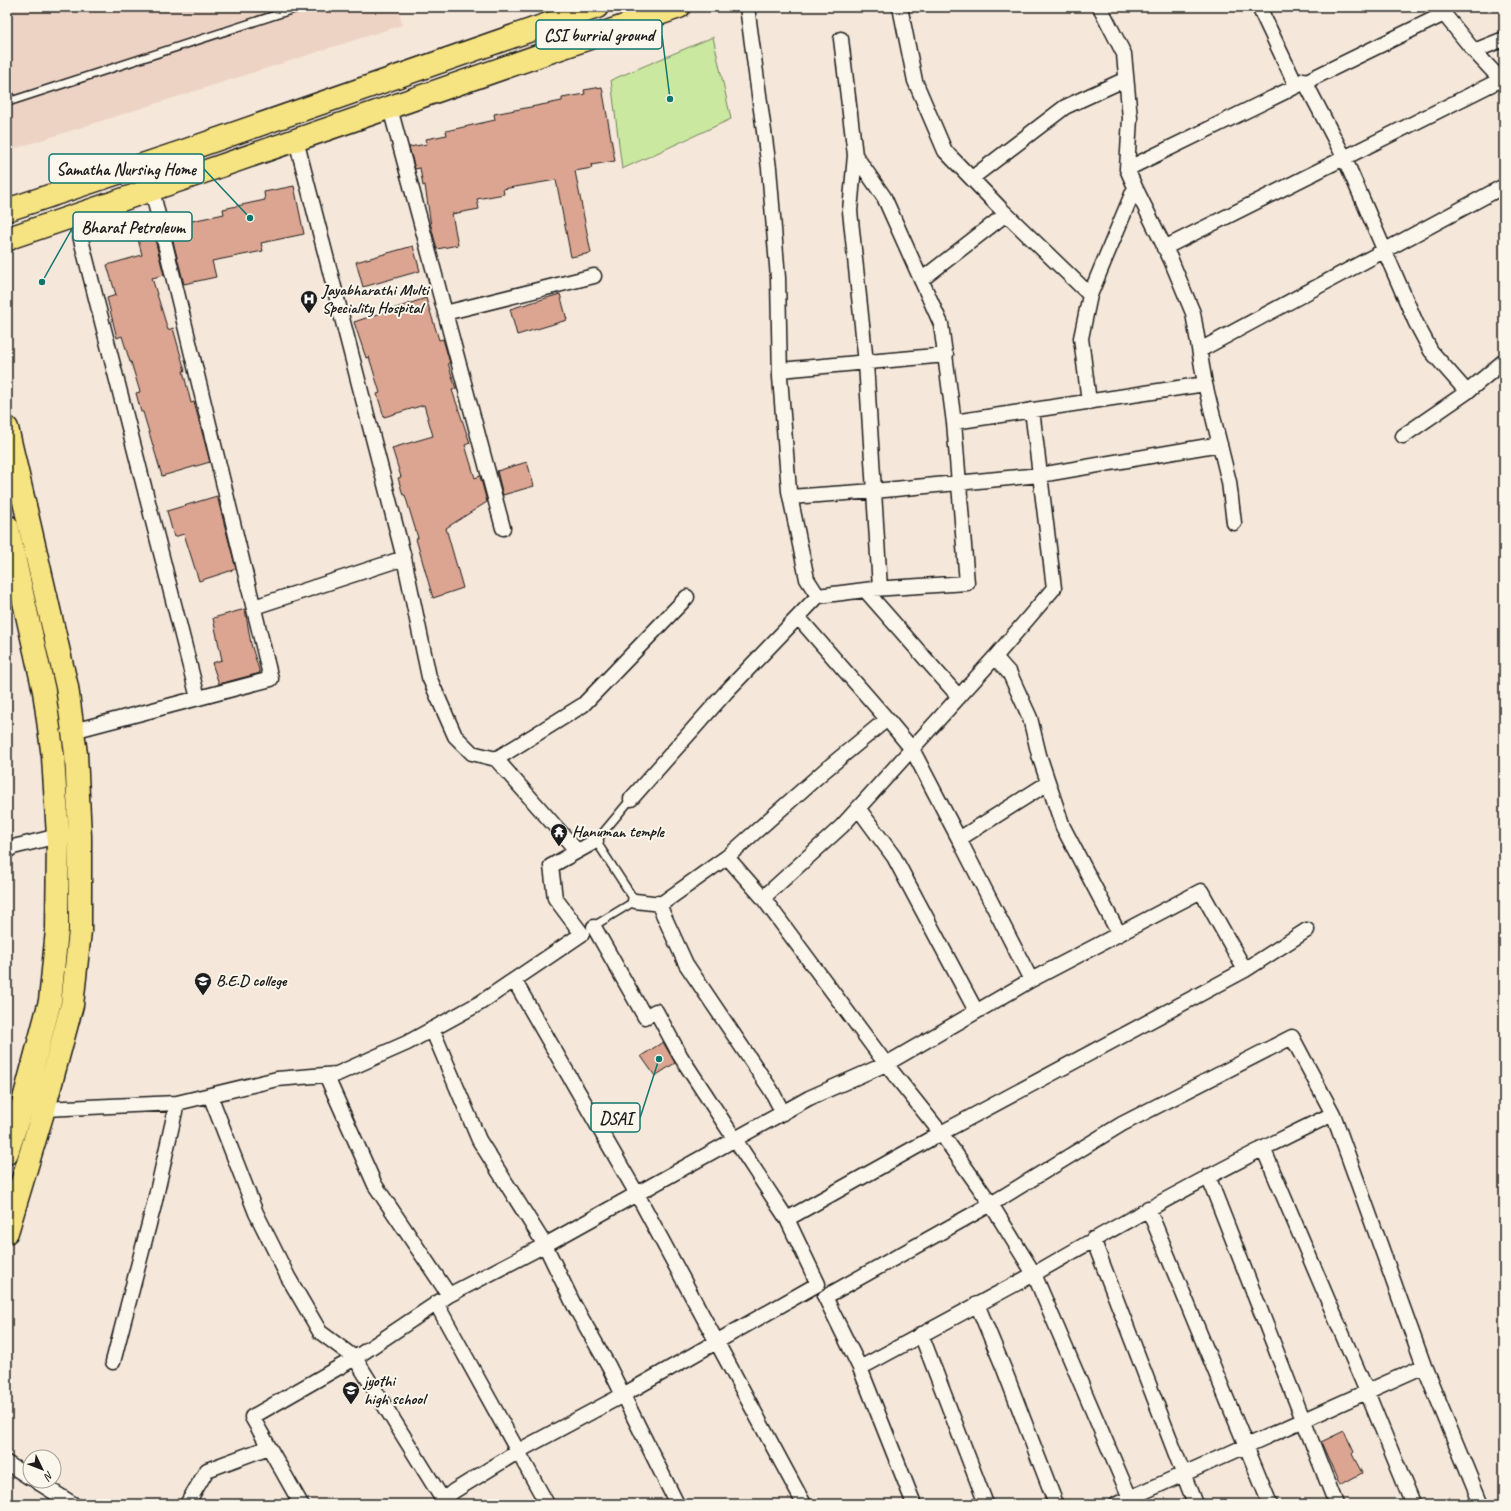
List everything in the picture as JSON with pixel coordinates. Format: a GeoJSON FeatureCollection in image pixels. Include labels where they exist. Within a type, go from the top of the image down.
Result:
{"type":"FeatureCollection","features":[{"type":"Feature","properties":{"kind":"main road"},"geometry":{"type":"LineString","coordinates":[[7,210],[599,16],[679,7]]}},
{"type":"Feature","properties":{"kind":"main road"},"geometry":{"type":"LineString","coordinates":[[7,240],[390,108],[599,16]]}},
{"type":"Feature","properties":{"kind":"main road"},"geometry":{"type":"LineString","coordinates":[[7,428],[16,532],[44,691],[53,757],[58,836],[57,930],[50,1001],[23,1103],[10,1130],[7,1153]]}},
{"type":"Feature","properties":{"kind":"main road"},"geometry":{"type":"LineString","coordinates":[[7,1232],[44,1110],[72,1005],[80,931],[80,836],[76,754],[66,686],[16,532]]}},
{"type":"Feature","properties":{"kind":"main road"},"geometry":{"type":"LineString","coordinates":[[57,930],[80,931]]}},
{"type":"Feature","properties":{"kind":"main road"},"geometry":{"type":"LineString","coordinates":[[50,1001],[72,1005]]}},
{"type":"Feature","properties":{"kind":"street"},"geometry":{"type":"LineString","coordinates":[[747,7],[769,168],[778,278],[780,370],[790,497],[807,579],[818,596]]}},
{"type":"Feature","properties":{"kind":"street"},"geometry":{"type":"LineString","coordinates":[[900,7],[915,81],[945,151],[1006,214],[1090,295]]}},
{"type":"Feature","properties":{"kind":"street"},"geometry":{"type":"LineString","coordinates":[[1100,7],[1124,54],[1130,118],[1127,169],[1193,313],[1205,384],[1229,482],[1234,523]]}},
{"type":"Feature","properties":{"kind":"street"},"geometry":{"type":"LineString","coordinates":[[1259,7],[1300,83],[1344,157],[1416,323],[1430,351],[1467,392]]}},
{"type":"Feature","properties":{"kind":"street"},"geometry":{"type":"LineString","coordinates":[[1127,169],[1442,10],[1474,51],[1503,81],[1344,157],[1164,248]]}},
{"type":"Feature","properties":{"kind":"street"},"geometry":{"type":"LineString","coordinates":[[1474,51],[1504,39]]}},
{"type":"Feature","properties":{"kind":"street"},"geometry":{"type":"LineString","coordinates":[[841,40],[855,155],[850,211],[866,363],[880,588]]}},
{"type":"Feature","properties":{"kind":"street"},"geometry":{"type":"LineString","coordinates":[[972,178],[1065,107],[1126,79]]}},
{"type":"Feature","properties":{"kind":"street"},"geometry":{"type":"LineString","coordinates":[[390,108],[503,528]]}},
{"type":"Feature","properties":{"kind":"street"},"geometry":{"type":"LineString","coordinates":[[296,140],[404,558],[429,677],[455,736],[472,753],[496,759],[577,852]]}},
{"type":"Feature","properties":{"kind":"street"},"geometry":{"type":"LineString","coordinates":[[632,799],[726,692],[818,596],[880,588],[967,583],[954,423],[941,324],[884,197],[855,155]]}},
{"type":"Feature","properties":{"kind":"street"},"geometry":{"type":"LineString","coordinates":[[1200,350],[1504,186]]}},
{"type":"Feature","properties":{"kind":"street"},"geometry":{"type":"LineString","coordinates":[[1089,402],[1081,338],[1090,295],[1135,187]]}},
{"type":"Feature","properties":{"kind":"street"},"geometry":{"type":"LineString","coordinates":[[73,731],[271,679],[152,190]]}},
{"type":"Feature","properties":{"kind":"street"},"geometry":{"type":"LineString","coordinates":[[921,280],[1006,214]]}},
{"type":"Feature","properties":{"kind":"street"},"geometry":{"type":"LineString","coordinates":[[75,216],[198,698]]}},
{"type":"Feature","properties":{"kind":"street"},"geometry":{"type":"LineString","coordinates":[[445,313],[594,276]]}},
{"type":"Feature","properties":{"kind":"street"},"geometry":{"type":"LineString","coordinates":[[780,370],[946,355]]}},
{"type":"Feature","properties":{"kind":"street"},"geometry":{"type":"LineString","coordinates":[[1403,436],[1467,392],[1504,361]]}},
{"type":"Feature","properties":{"kind":"street"},"geometry":{"type":"LineString","coordinates":[[954,423],[1205,384]]}},
{"type":"Feature","properties":{"kind":"street"},"geometry":{"type":"LineString","coordinates":[[764,898],[842,826],[995,657],[1054,588],[1032,410]]}},
{"type":"Feature","properties":{"kind":"street"},"geometry":{"type":"LineString","coordinates":[[790,497],[874,491],[1040,475],[1220,444]]}},
{"type":"Feature","properties":{"kind":"street"},"geometry":{"type":"LineString","coordinates":[[254,607],[404,558]]}},
{"type":"Feature","properties":{"kind":"street"},"geometry":{"type":"LineString","coordinates":[[865,590],[959,697]]}},
{"type":"Feature","properties":{"kind":"street"},"geometry":{"type":"LineString","coordinates":[[496,759],[583,705],[687,597]]}},
{"type":"Feature","properties":{"kind":"street"},"geometry":{"type":"LineString","coordinates":[[798,617],[912,748],[1031,980]]}},
{"type":"Feature","properties":{"kind":"street"},"geometry":{"type":"LineString","coordinates":[[995,657],[1010,674],[1030,718],[1039,755],[1063,827],[1119,934]]}},
{"type":"Feature","properties":{"kind":"street"},"geometry":{"type":"LineString","coordinates":[[635,901],[661,904],[727,857],[824,771],[887,719]]}},
{"type":"Feature","properties":{"kind":"street"},"geometry":{"type":"LineString","coordinates":[[959,839],[1048,783]]}},
{"type":"Feature","properties":{"kind":"street"},"geometry":{"type":"LineString","coordinates":[[858,808],[894,857],[976,1011]]}},
{"type":"Feature","properties":{"kind":"street"},"geometry":{"type":"LineString","coordinates":[[7,851],[13,847],[58,836],[80,836]]}},
{"type":"Feature","properties":{"kind":"street"},"geometry":{"type":"LineString","coordinates":[[596,841],[550,866],[554,898],[588,930],[645,1017],[656,1011],[681,1057],[787,1219],[860,1368],[914,1504]]}},
{"type":"Feature","properties":{"kind":"street"},"geometry":{"type":"LineString","coordinates":[[727,857],[764,898],[886,1064],[941,1133],[991,1204],[1034,1274],[1122,1502],[1424,1366]]}},
{"type":"Feature","properties":{"kind":"street"},"geometry":{"type":"LineString","coordinates":[[301,1504],[252,1417],[355,1358],[449,1295],[544,1245],[809,1098],[886,1064],[1031,980],[1201,891],[1245,970]]}},
{"type":"Feature","properties":{"kind":"street"},"geometry":{"type":"LineString","coordinates":[[658,904],[686,964],[771,1090],[783,1113]]}},
{"type":"Feature","properties":{"kind":"street"},"geometry":{"type":"LineString","coordinates":[[23,1103],[44,1110],[177,1103],[277,1079],[337,1074],[432,1029],[480,1003],[588,930]]}},
{"type":"Feature","properties":{"kind":"street"},"geometry":{"type":"LineString","coordinates":[[787,1219],[941,1133],[1245,970],[1307,930]]}},
{"type":"Feature","properties":{"kind":"street"},"geometry":{"type":"LineString","coordinates":[[514,980],[637,1194],[804,1504]]}},
{"type":"Feature","properties":{"kind":"street"},"geometry":{"type":"LineString","coordinates":[[432,1029],[479,1140],[544,1245],[574,1306],[623,1395],[677,1504]]}},
{"type":"Feature","properties":{"kind":"street"},"geometry":{"type":"LineString","coordinates":[[825,1297],[991,1204],[1122,1124],[1292,1037],[1333,1114],[1424,1366],[1481,1504]]}},
{"type":"Feature","properties":{"kind":"street"},"geometry":{"type":"LineString","coordinates":[[326,1075],[375,1185],[449,1295]]}},
{"type":"Feature","properties":{"kind":"street"},"geometry":{"type":"LineString","coordinates":[[210,1095],[256,1213],[288,1277],[320,1332],[355,1358],[444,1502],[454,1491],[517,1452],[623,1395],[818,1284]]}},
{"type":"Feature","properties":{"kind":"street"},"geometry":{"type":"LineString","coordinates":[[112,1362],[154,1205],[177,1103]]}},
{"type":"Feature","properties":{"kind":"street"},"geometry":{"type":"LineString","coordinates":[[860,1368],[1034,1274],[1148,1208],[1263,1148],[1333,1114]]}},
{"type":"Feature","properties":{"kind":"street"},"geometry":{"type":"LineString","coordinates":[[1263,1148],[1413,1504]]}},
{"type":"Feature","properties":{"kind":"street"},"geometry":{"type":"LineString","coordinates":[[1208,1176],[1336,1504]]}},
{"type":"Feature","properties":{"kind":"street"},"geometry":{"type":"LineString","coordinates":[[1148,1208],[1247,1445],[1270,1504]]}},
{"type":"Feature","properties":{"kind":"street"},"geometry":{"type":"LineString","coordinates":[[1093,1239],[1195,1504]]}},
{"type":"Feature","properties":{"kind":"street"},"geometry":{"type":"LineString","coordinates":[[436,1303],[546,1504]]}},
{"type":"Feature","properties":{"kind":"street"},"geometry":{"type":"LineString","coordinates":[[977,1304],[1004,1369],[1056,1504]]}},
{"type":"Feature","properties":{"kind":"street"},"geometry":{"type":"LineString","coordinates":[[922,1334],[986,1504]]}},
{"type":"Feature","properties":{"kind":"street"},"geometry":{"type":"LineString","coordinates":[[187,1504],[207,1470],[269,1447]]}},
{"type":"Feature","properties":{"kind":"street"},"geometry":{"type":"LineString","coordinates":[[7,1463],[22,1473]]}},
{"type":"Feature","properties":{"kind":"street"},"geometry":{"type":"LineString","coordinates":[[49,1489],[73,1504]]}},
{"type":"Feature","properties":{"kind":"lane"},"geometry":{"type":"LineString","coordinates":[[7,87],[11,101],[300,7]]}},
{"type":"Feature","properties":{"kind":"lane"},"geometry":{"type":"LineString","coordinates":[[588,930],[635,901],[596,841],[632,799]]}},
{"type":"Feature","properties":{"kind":"shaded area"},"geometry":{"type":"Polygon","coordinates":[[[7,7],[398,7],[402,25],[7,151],[7,7]]]}},
{"type":"Feature","properties":{"kind":"green space"},"geometry":{"type":"Polygon","coordinates":[[[713,37],[731,119],[622,169],[611,80],[713,37]]]}},
{"type":"Feature","properties":{"kind":"building"},"geometry":{"type":"Polygon","coordinates":[[[602,87],[615,161],[591,165],[592,168],[575,171],[591,253],[571,257],[556,180],[503,189],[504,194],[477,199],[479,209],[452,214],[458,245],[437,249],[431,226],[425,185],[423,186],[420,168],[415,169],[409,147],[427,144],[426,139],[447,135],[446,131],[495,120],[494,114],[562,101],[562,98],[585,94],[584,90],[602,87]]]}},
{"type":"Feature","properties":{"kind":"building"},"geometry":{"type":"Polygon","coordinates":[[[294,186],[304,234],[261,243],[263,251],[212,261],[216,277],[184,284],[169,226],[224,214],[223,209],[265,200],[264,192],[294,186]]]}},
{"type":"Feature","properties":{"kind":"building"},"geometry":{"type":"Polygon","coordinates":[[[152,228],[164,275],[152,278],[168,330],[173,328],[185,371],[183,371],[191,403],[194,402],[210,462],[162,476],[143,412],[141,412],[136,393],[140,392],[131,362],[122,336],[117,338],[107,298],[116,295],[107,265],[142,255],[136,231],[152,228]]]}},
{"type":"Feature","properties":{"kind":"building"},"geometry":{"type":"Polygon","coordinates":[[[413,246],[420,271],[363,287],[356,262],[413,246]]]}},
{"type":"Feature","properties":{"kind":"building"},"geometry":{"type":"Polygon","coordinates":[[[560,294],[567,320],[517,335],[510,309],[560,294]]]}},
{"type":"Feature","properties":{"kind":"building"},"geometry":{"type":"Polygon","coordinates":[[[426,298],[439,340],[443,339],[450,363],[448,363],[456,389],[452,390],[470,443],[465,445],[475,478],[480,476],[487,502],[446,528],[463,588],[433,598],[416,539],[418,538],[405,495],[403,495],[398,478],[401,477],[392,448],[433,436],[424,405],[384,417],[377,394],[380,393],[369,357],[366,358],[354,322],[426,298]]]}},
{"type":"Feature","properties":{"kind":"building"},"geometry":{"type":"Polygon","coordinates":[[[527,462],[534,486],[503,495],[497,471],[527,462]]]}},
{"type":"Feature","properties":{"kind":"building"},"geometry":{"type":"Polygon","coordinates":[[[217,496],[236,569],[199,581],[184,534],[174,537],[167,511],[217,496]]]}},
{"type":"Feature","properties":{"kind":"building"},"geometry":{"type":"Polygon","coordinates":[[[245,609],[251,644],[260,673],[219,684],[212,663],[222,660],[213,618],[245,609]]]}},
{"type":"Feature","properties":{"kind":"building"},"geometry":{"type":"Polygon","coordinates":[[[663,1042],[675,1063],[655,1076],[641,1056],[663,1042]]]}},
{"type":"Feature","properties":{"kind":"building"},"geometry":{"type":"Polygon","coordinates":[[[1344,1431],[1354,1452],[1352,1454],[1362,1473],[1340,1485],[1321,1442],[1344,1431]]]}},
{"type":"Feature","properties":{"kind":"place","name":"CSI burrial ground"},"geometry":{"type":"Point","coordinates":[670,99]}},
{"type":"Feature","properties":{"kind":"place","name":"Samatha Nursing Home"},"geometry":{"type":"Point","coordinates":[250,218]}},
{"type":"Feature","properties":{"kind":"place","name":"Bharat Petroleum"},"geometry":{"type":"Point","coordinates":[42,282]}},
{"type":"Feature","properties":{"kind":"place","name":"Jayabharathi Multi Speciality Hospital"},"geometry":{"type":"Point","coordinates":[309,314]}},
{"type":"Feature","properties":{"kind":"place","name":"Hanuman temple"},"geometry":{"type":"Point","coordinates":[559,847]}},
{"type":"Feature","properties":{"kind":"place","name":"B.E.D college"},"geometry":{"type":"Point","coordinates":[203,996]}},
{"type":"Feature","properties":{"kind":"place","name":"DSAI"},"geometry":{"type":"Point","coordinates":[659,1059]}},
{"type":"Feature","properties":{"kind":"place","name":"jyothi high school"},"geometry":{"type":"Point","coordinates":[351,1405]}}]}
